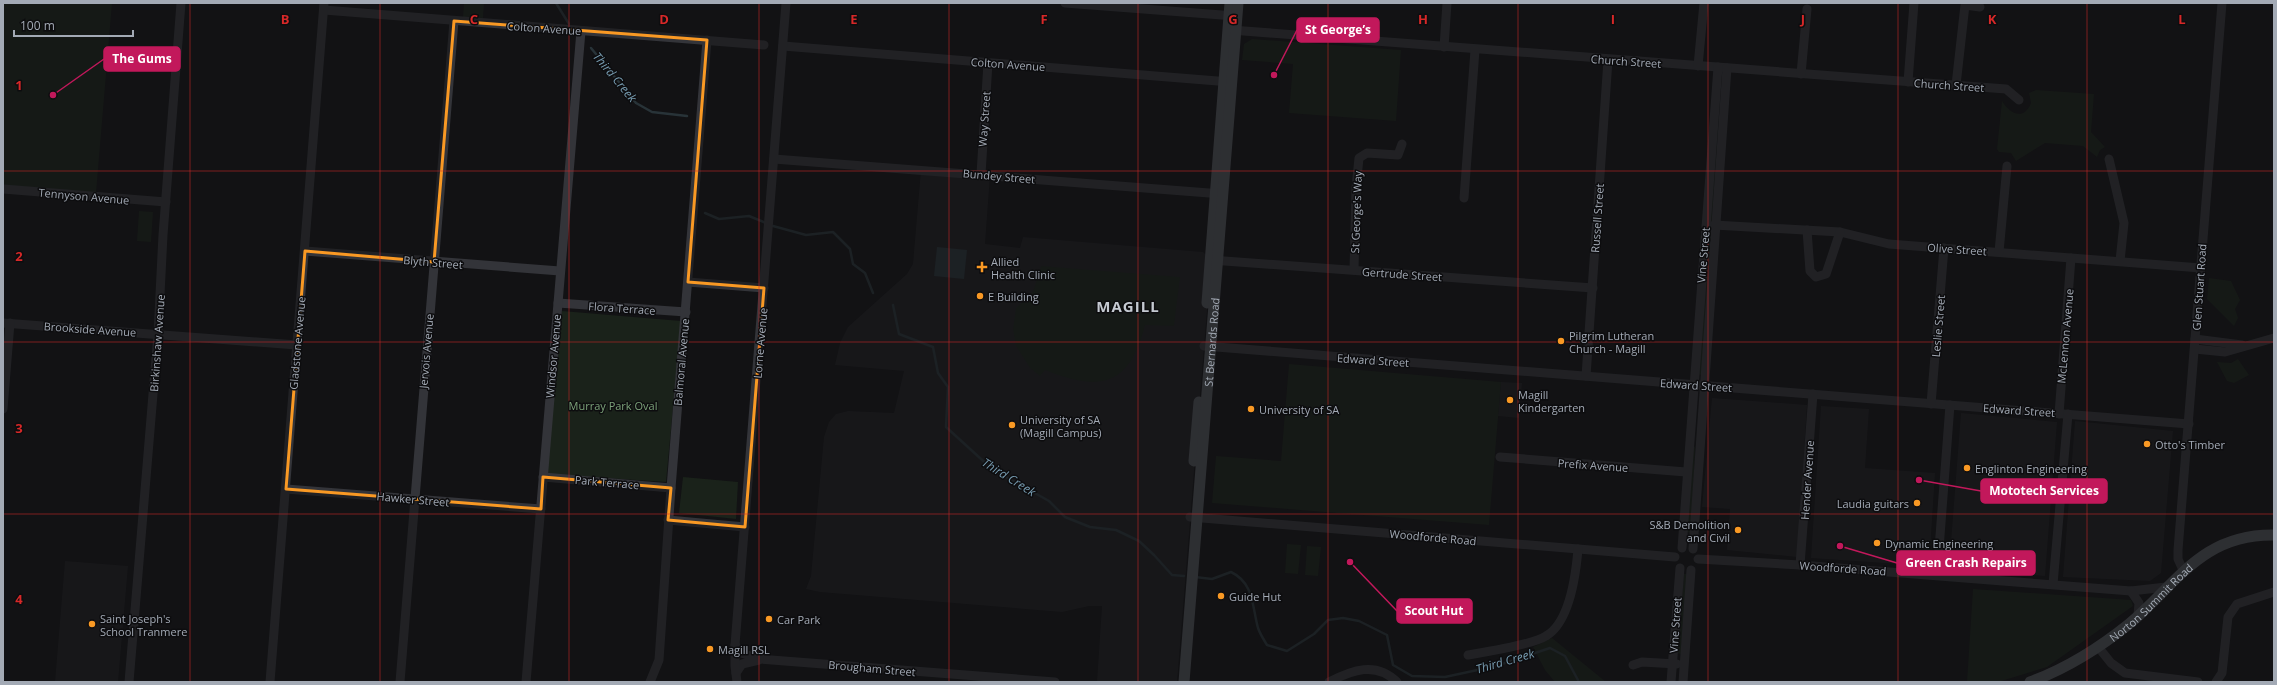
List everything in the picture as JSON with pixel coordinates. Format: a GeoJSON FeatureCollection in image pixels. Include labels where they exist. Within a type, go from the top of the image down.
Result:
{"type":"FeatureCollection","features":[{"type":"Feature","properties":{"kind":"main road","name":"St Bernards Road"},"geometry":{"type":"LineString","coordinates":[[1184,682],[1194,517],[1233,30],[1233,16],[1230,3]]}},
{"type":"Feature","properties":{"kind":"main road","name":"St Bernards Road"},"geometry":{"type":"LineString","coordinates":[[1233,16],[1238,3]]}},
{"type":"Feature","properties":{"kind":"main road","name":"Norton Summit Road"},"geometry":{"type":"LineString","coordinates":[[2030,682],[2060,670],[2099,648],[2138,615],[2183,570],[2217,548],[2247,538],[2274,535]]}},
{"type":"Feature","properties":{"kind":"main road","name":"St Bernards Road"},"geometry":{"type":"LineString","coordinates":[[1177,682],[1191,559]]}},
{"type":"Feature","properties":{"kind":"street","name":"Birkinshaw Avenue"},"geometry":{"type":"LineString","coordinates":[[129,682],[158,334],[181,3]]}},
{"type":"Feature","properties":{"kind":"street","name":"Lorne Avenue"},"geometry":{"type":"LineString","coordinates":[[736,677],[735,645],[786,3]]}},
{"type":"Feature","properties":{"kind":"street"},"geometry":{"type":"LineString","coordinates":[[1065,3],[1233,16]]}},
{"type":"Feature","properties":{"kind":"street"},"geometry":{"type":"LineString","coordinates":[[1444,47],[1447,3]]}},
{"type":"Feature","properties":{"kind":"street"},"geometry":{"type":"LineString","coordinates":[[1698,66],[1704,3]]}},
{"type":"Feature","properties":{"kind":"street"},"geometry":{"type":"LineString","coordinates":[[1908,82],[1914,3]]}},
{"type":"Feature","properties":{"kind":"street","name":"Glen Stuart Road"},"geometry":{"type":"LineString","coordinates":[[2183,570],[2178,559],[2178,550],[2222,3]]}},
{"type":"Feature","properties":{"kind":"street"},"geometry":{"type":"LineString","coordinates":[[1956,86],[1965,5],[1980,7]]}},
{"type":"Feature","properties":{"kind":"street","name":"Colton Avenue"},"geometry":{"type":"LineString","coordinates":[[324,7],[454,21],[764,45]]}},
{"type":"Feature","properties":{"kind":"street","name":"Gladstone Avenue"},"geometry":{"type":"LineString","coordinates":[[270,682],[324,7]]}},
{"type":"Feature","properties":{"kind":"street"},"geometry":{"type":"LineString","coordinates":[[1801,74],[1807,9]]}},
{"type":"Feature","properties":{"kind":"street","name":"Jervois Avenue"},"geometry":{"type":"LineString","coordinates":[[400,682],[454,21]]}},
{"type":"Feature","properties":{"kind":"street","name":"Church Street"},"geometry":{"type":"LineString","coordinates":[[1233,30],[1475,50],[2006,89],[2019,100]]}},
{"type":"Feature","properties":{"kind":"street","name":"Windsor Avenue"},"geometry":{"type":"LineString","coordinates":[[526,682],[580,31]]}},
{"type":"Feature","properties":{"kind":"street","name":"Balmoral Avenue"},"geometry":{"type":"LineString","coordinates":[[650,682],[659,660],[668,520],[707,40]]}},
{"type":"Feature","properties":{"kind":"street","name":"Colton Avenue"},"geometry":{"type":"LineString","coordinates":[[783,46],[1228,81]]}},
{"type":"Feature","properties":{"kind":"street"},"geometry":{"type":"LineString","coordinates":[[1464,198],[1475,50]]}},
{"type":"Feature","properties":{"kind":"street","name":"Russell Street"},"geometry":{"type":"LineString","coordinates":[[1586,376],[1608,60]]}},
{"type":"Feature","properties":{"kind":"street","name":"Way Street"},"geometry":{"type":"LineString","coordinates":[[981,174],[988,63]]}},
{"type":"Feature","properties":{"kind":"street","name":"Vine Street"},"geometry":{"type":"LineString","coordinates":[[1693,549],[1714,225],[1722,68]]}},
{"type":"Feature","properties":{"kind":"street","name":"Vine Street"},"geometry":{"type":"LineString","coordinates":[[1682,548],[1693,385],[1722,68]]}},
{"type":"Feature","properties":{"kind":"street","name":"St George's Way"},"geometry":{"type":"LineString","coordinates":[[1354,270],[1356,188],[1359,158],[1367,153],[1398,154],[1401,151],[1402,144]]}},
{"type":"Feature","properties":{"kind":"street","name":"Bundey Street"},"geometry":{"type":"LineString","coordinates":[[774,159],[981,174],[1220,194]]}},
{"type":"Feature","properties":{"kind":"street"},"geometry":{"type":"LineString","coordinates":[[2110,159],[2124,223],[2120,261]]}},
{"type":"Feature","properties":{"kind":"street"},"geometry":{"type":"LineString","coordinates":[[2000,252],[2007,166]]}},
{"type":"Feature","properties":{"kind":"street","name":"Tennyson Avenue"},"geometry":{"type":"LineString","coordinates":[[3,189],[166,202]]}},
{"type":"Feature","properties":{"kind":"street","name":"Olive Street"},"geometry":{"type":"LineString","coordinates":[[1714,225],[1840,232],[1889,244],[2201,268]]}},
{"type":"Feature","properties":{"kind":"street"},"geometry":{"type":"LineString","coordinates":[[1807,230],[1810,272],[1816,277],[1826,274],[1840,232]]}},
{"type":"Feature","properties":{"kind":"street","name":"Leslie Street"},"geometry":{"type":"LineString","coordinates":[[1931,404],[1944,248]]}},
{"type":"Feature","properties":{"kind":"street","name":"Blyth Street"},"geometry":{"type":"LineString","coordinates":[[305,251],[560,271]]}},
{"type":"Feature","properties":{"kind":"street","name":"McLennon Avenue"},"geometry":{"type":"LineString","coordinates":[[2053,584],[2071,258]]}},
{"type":"Feature","properties":{"kind":"street","name":"Gertrude Street"},"geometry":{"type":"LineString","coordinates":[[1215,260],[1592,288]]}},
{"type":"Feature","properties":{"kind":"street"},"geometry":{"type":"LineString","coordinates":[[688,282],[764,288]]}},
{"type":"Feature","properties":{"kind":"street","name":"Flora Terrace"},"geometry":{"type":"LineString","coordinates":[[558,303],[686,312]]}},
{"type":"Feature","properties":{"kind":"street"},"geometry":{"type":"LineString","coordinates":[[3,409],[6,323]]}},
{"type":"Feature","properties":{"kind":"street","name":"Brookside Avenue"},"geometry":{"type":"LineString","coordinates":[[6,323],[297,345]]}},
{"type":"Feature","properties":{"kind":"street"},"geometry":{"type":"LineString","coordinates":[[2195,348],[2225,352],[2274,338]]}},
{"type":"Feature","properties":{"kind":"street"},"geometry":{"type":"LineString","coordinates":[[2196,339],[2247,346]]}},
{"type":"Feature","properties":{"kind":"street","name":"Edward Street"},"geometry":{"type":"LineString","coordinates":[[1207,347],[2188,424]]}},
{"type":"Feature","properties":{"kind":"street","name":"Hender Avenue"},"geometry":{"type":"LineString","coordinates":[[1800,565],[1813,394]]}},
{"type":"Feature","properties":{"kind":"street"},"geometry":{"type":"LineString","coordinates":[[1937,575],[1950,405]]}},
{"type":"Feature","properties":{"kind":"street"},"geometry":{"type":"LineString","coordinates":[[1689,443],[1699,444]]}},
{"type":"Feature","properties":{"kind":"street","name":"Prefix Avenue"},"geometry":{"type":"LineString","coordinates":[[1500,458],[1686,472]]}},
{"type":"Feature","properties":{"kind":"street","name":"Park Terrace"},"geometry":{"type":"LineString","coordinates":[[543,477],[671,488]]}},
{"type":"Feature","properties":{"kind":"street","name":"Hawker Street"},"geometry":{"type":"LineString","coordinates":[[286,489],[541,509]]}},
{"type":"Feature","properties":{"kind":"street","name":"Woodforde Road"},"geometry":{"type":"LineString","coordinates":[[1194,517],[1676,557]]}},
{"type":"Feature","properties":{"kind":"street"},"geometry":{"type":"LineString","coordinates":[[668,520],[745,527]]}},
{"type":"Feature","properties":{"kind":"street"},"geometry":{"type":"LineString","coordinates":[[1468,655],[1497,650],[1546,636],[1557,625],[1573,588],[1578,548]]}},
{"type":"Feature","properties":{"kind":"street"},"geometry":{"type":"LineString","coordinates":[[1682,548],[1693,549],[1698,559],[1696,565],[1691,570],[1680,568],[1676,563],[1676,557],[1682,548]]}},
{"type":"Feature","properties":{"kind":"street","name":"Woodforde Road"},"geometry":{"type":"LineString","coordinates":[[1698,559],[1937,575],[2131,591],[2166,587]]}},
{"type":"Feature","properties":{"kind":"street","name":"Vine Street"},"geometry":{"type":"LineString","coordinates":[[1671,682],[1680,568]]}},
{"type":"Feature","properties":{"kind":"street","name":"Vine Street"},"geometry":{"type":"LineString","coordinates":[[1683,682],[1691,570]]}},
{"type":"Feature","properties":{"kind":"street"},"geometry":{"type":"LineString","coordinates":[[2131,591],[2139,603],[2138,615]]}},
{"type":"Feature","properties":{"kind":"street"},"geometry":{"type":"LineString","coordinates":[[2216,682],[2222,674],[2228,616],[2237,604],[2274,592]]}},
{"type":"Feature","properties":{"kind":"street","name":"Brougham Street"},"geometry":{"type":"LineString","coordinates":[[735,645],[741,653],[760,659],[1055,682]]}},
{"type":"Feature","properties":{"kind":"street"},"geometry":{"type":"LineString","coordinates":[[2099,648],[2111,663],[2125,673],[2166,680],[2198,682]]}},
{"type":"Feature","properties":{"kind":"street","name":"Brougham Street"},"geometry":{"type":"LineString","coordinates":[[736,677],[742,664],[760,659]]}},
{"type":"Feature","properties":{"kind":"street"},"geometry":{"type":"LineString","coordinates":[[1633,665],[1642,662],[1684,665]]}},
{"type":"Feature","properties":{"kind":"street"},"geometry":{"type":"LineString","coordinates":[[1329,682],[1360,669],[1376,669],[1397,682]]}},
{"type":"Feature","properties":{"kind":"highlighted area"},"geometry":{"type":"Polygon","coordinates":[[[454,21],[707,40],[688,282],[764,288],[745,527],[668,520],[671,488],[543,477],[541,509],[286,489],[305,251],[434,262],[454,21]]]}},
{"type":"Feature","properties":{"kind":"shaded area","name":"University of SA (Magill Campus)"},"geometry":{"type":"Polygon","coordinates":[[[921,170],[990,175],[985,244],[1020,248],[1023,237],[1203,252],[1211,260],[1177,682],[1097,682],[1102,606],[1089,606],[1062,612],[820,592],[806,589],[811,576],[824,437],[829,422],[836,414],[848,411],[894,413],[904,371],[835,365],[840,343],[848,327],[907,274],[913,264],[921,170]]]}},
{"type":"Feature","properties":{"kind":"shaded area"},"geometry":{"type":"Polygon","coordinates":[[[937,247],[967,250],[964,279],[934,276],[937,247]]]}},
{"type":"Feature","properties":{"kind":"shaded area","name":"Magill Kindergarten"},"geometry":{"type":"Polygon","coordinates":[[[1501,382],[1522,383],[1519,418],[1498,416],[1501,382]]]}},
{"type":"Feature","properties":{"kind":"shaded area"},"geometry":{"type":"Polygon","coordinates":[[[1712,398],[1807,405],[1797,557],[1727,550],[1730,509],[1702,507],[1712,398]]]}},
{"type":"Feature","properties":{"kind":"shaded area"},"geometry":{"type":"Polygon","coordinates":[[[1821,406],[1869,409],[1865,468],[1935,473],[1929,566],[1811,558],[1821,406]]]}},
{"type":"Feature","properties":{"kind":"shaded area"},"geometry":{"type":"Polygon","coordinates":[[[1961,413],[2057,422],[2045,576],[1949,568],[1961,413]]]}},
{"type":"Feature","properties":{"kind":"shaded area"},"geometry":{"type":"Polygon","coordinates":[[[2075,421],[2173,431],[2161,573],[2150,581],[2063,577],[2075,421]]]}},
{"type":"Feature","properties":{"kind":"shaded area","name":"Saint Joseph's School Tranmere"},"geometry":{"type":"Polygon","coordinates":[[[65,561],[128,566],[118,682],[55,682],[65,561]]]}},
{"type":"Feature","properties":{"kind":"green space"},"geometry":{"type":"Polygon","coordinates":[[[3,3],[112,3],[96,193],[3,186],[3,3]]]}},
{"type":"Feature","properties":{"kind":"green space"},"geometry":{"type":"Polygon","coordinates":[[[464,3],[484,3],[483,18],[463,17],[464,3]]]}},
{"type":"Feature","properties":{"kind":"green space"},"geometry":{"type":"Polygon","coordinates":[[[1252,39],[1401,50],[1396,121],[1289,113],[1293,64],[1242,60],[1244,44],[1252,39]]]}},
{"type":"Feature","properties":{"kind":"green space"},"geometry":{"type":"Polygon","coordinates":[[[1721,81],[1702,375],[1697,374],[1721,81]]]}},
{"type":"Feature","properties":{"kind":"green space"},"geometry":{"type":"Polygon","coordinates":[[[2036,90],[2094,94],[2091,132],[2105,147],[2100,150],[2097,157],[2083,146],[2045,143],[2016,161],[2011,153],[1999,152],[1997,149],[2002,101],[2005,106],[2013,112],[2021,114],[2028,109],[2031,103],[2029,93],[2036,90]]]}},
{"type":"Feature","properties":{"kind":"green space"},"geometry":{"type":"Polygon","coordinates":[[[139,211],[153,212],[151,242],[137,241],[139,211]]]}},
{"type":"Feature","properties":{"kind":"green space"},"geometry":{"type":"Polygon","coordinates":[[[1041,266],[1180,277],[1174,326],[1145,325],[1139,346],[1131,361],[1121,372],[1110,379],[1096,382],[1081,381],[1045,370],[1040,376],[1030,368],[1016,346],[1013,329],[1016,308],[1033,292],[1041,266]]]}},
{"type":"Feature","properties":{"kind":"green space"},"geometry":{"type":"Polygon","coordinates":[[[2209,278],[2231,281],[2240,300],[2235,309],[2238,318],[2234,326],[2207,299],[2209,278]]]}},
{"type":"Feature","properties":{"kind":"green space","name":"Murray Park Oval"},"geometry":{"type":"Polygon","coordinates":[[[562,311],[681,321],[666,482],[546,474],[562,311]]]}},
{"type":"Feature","properties":{"kind":"green space"},"geometry":{"type":"Polygon","coordinates":[[[2238,359],[2249,375],[2234,383],[2227,381],[2217,362],[2231,363],[2238,359]]]}},
{"type":"Feature","properties":{"kind":"green space"},"geometry":{"type":"Polygon","coordinates":[[[1289,364],[1501,382],[1489,525],[1212,503],[1216,456],[1281,461],[1289,364]]]}},
{"type":"Feature","properties":{"kind":"green space"},"geometry":{"type":"Polygon","coordinates":[[[1692,447],[1695,447],[1692,533],[1686,532],[1692,447]]]}},
{"type":"Feature","properties":{"kind":"green space"},"geometry":{"type":"Polygon","coordinates":[[[683,477],[738,482],[736,519],[679,513],[683,477]]]}},
{"type":"Feature","properties":{"kind":"green space"},"geometry":{"type":"Polygon","coordinates":[[[1287,544],[1301,545],[1298,574],[1285,573],[1287,544]]]}},
{"type":"Feature","properties":{"kind":"green space"},"geometry":{"type":"Polygon","coordinates":[[[1307,546],[1321,547],[1318,576],[1305,575],[1307,546]]]}},
{"type":"Feature","properties":{"kind":"green space"},"geometry":{"type":"Polygon","coordinates":[[[1684,574],[1687,574],[1681,654],[1677,653],[1684,574]]]}},
{"type":"Feature","properties":{"kind":"green space"},"geometry":{"type":"Polygon","coordinates":[[[1973,589],[2131,600],[2133,606],[2047,667],[1998,682],[1967,682],[1973,589]]]}},
{"type":"Feature","properties":{"kind":"green space"},"geometry":{"type":"Polygon","coordinates":[[[1552,638],[1606,682],[1555,682],[1545,670],[1533,647],[1552,638]]]}},
{"type":"Feature","properties":{"kind":"waterway","name":"Third Creek"},"geometry":{"type":"LineString","coordinates":[[556,3],[569,24]]}},
{"type":"Feature","properties":{"kind":"waterway","name":"Third Creek"},"geometry":{"type":"LineString","coordinates":[[591,48],[636,103],[652,112],[687,116]]}},
{"type":"Feature","properties":{"kind":"waterway","name":"Third Creek"},"geometry":{"type":"LineString","coordinates":[[705,213],[719,219],[749,216],[766,223]]}},
{"type":"Feature","properties":{"kind":"waterway","name":"Third Creek"},"geometry":{"type":"LineString","coordinates":[[773,226],[806,235],[833,232],[850,249],[853,264],[865,273],[873,293]]}},
{"type":"Feature","properties":{"kind":"waterway","name":"Third Creek"},"geometry":{"type":"LineString","coordinates":[[893,305],[899,334],[933,347],[938,373],[948,387],[946,427],[992,469],[1049,501],[1065,517],[1090,527],[1116,530],[1139,541],[1172,575],[1184,576]]}},
{"type":"Feature","properties":{"kind":"waterway","name":"Third Creek"},"geometry":{"type":"LineString","coordinates":[[1195,577],[1212,579],[1231,572],[1239,577],[1244,582],[1251,596],[1258,628],[1267,645],[1287,651],[1314,634],[1328,620],[1343,618],[1359,621],[1387,635],[1393,665],[1412,676],[1445,677],[1496,666],[1550,648],[1565,656],[1579,682]]}},
{"type":"Feature","properties":{"kind":"place","name":"St George’s"},"geometry":{"type":"Point","coordinates":[1274,75]}},
{"type":"Feature","properties":{"kind":"place","name":"The Gums"},"geometry":{"type":"Point","coordinates":[53,95]}},
{"type":"Feature","properties":{"kind":"place","name":"Allied Health Clinic"},"geometry":{"type":"Point","coordinates":[982,267]}},
{"type":"Feature","properties":{"kind":"place","name":"E Building"},"geometry":{"type":"Point","coordinates":[980,296]}},
{"type":"Feature","properties":{"kind":"place","name":"Pilgrim Lutheran Church - Magill"},"geometry":{"type":"Point","coordinates":[1561,341]}},
{"type":"Feature","properties":{"kind":"place","name":"Magill Kindergarten"},"geometry":{"type":"Point","coordinates":[1510,400]}},
{"type":"Feature","properties":{"kind":"place","name":"University of SA"},"geometry":{"type":"Point","coordinates":[1251,409]}},
{"type":"Feature","properties":{"kind":"place","name":"University of SA (Magill Campus)"},"geometry":{"type":"Point","coordinates":[1012,425]}},
{"type":"Feature","properties":{"kind":"place","name":"Otto's Timber"},"geometry":{"type":"Point","coordinates":[2147,444]}},
{"type":"Feature","properties":{"kind":"place","name":"Englinton Engineering"},"geometry":{"type":"Point","coordinates":[1967,468]}},
{"type":"Feature","properties":{"kind":"place","name":"Mototech Services"},"geometry":{"type":"Point","coordinates":[1919,480]}},
{"type":"Feature","properties":{"kind":"place","name":"Laudia guitars"},"geometry":{"type":"Point","coordinates":[1917,503]}},
{"type":"Feature","properties":{"kind":"place","name":"S&B Demolition and Civil"},"geometry":{"type":"Point","coordinates":[1738,530]}},
{"type":"Feature","properties":{"kind":"place","name":"Dynamic Engineering"},"geometry":{"type":"Point","coordinates":[1877,543]}},
{"type":"Feature","properties":{"kind":"place","name":"Green Crash Repairs"},"geometry":{"type":"Point","coordinates":[1840,546]}},
{"type":"Feature","properties":{"kind":"place","name":"Scout Hut"},"geometry":{"type":"Point","coordinates":[1350,562]}},
{"type":"Feature","properties":{"kind":"place","name":"Guide Hut"},"geometry":{"type":"Point","coordinates":[1221,596]}},
{"type":"Feature","properties":{"kind":"place","name":"Car Park"},"geometry":{"type":"Point","coordinates":[769,619]}},
{"type":"Feature","properties":{"kind":"place","name":"Saint Joseph's School Tranmere"},"geometry":{"type":"Point","coordinates":[92,624]}},
{"type":"Feature","properties":{"kind":"place","name":"Magill RSL"},"geometry":{"type":"Point","coordinates":[710,649]}},
{"type":"Feature","properties":{"kind":"district","name":"MAGILL"},"geometry":{"type":"Point","coordinates":[1128,306]}}]}
